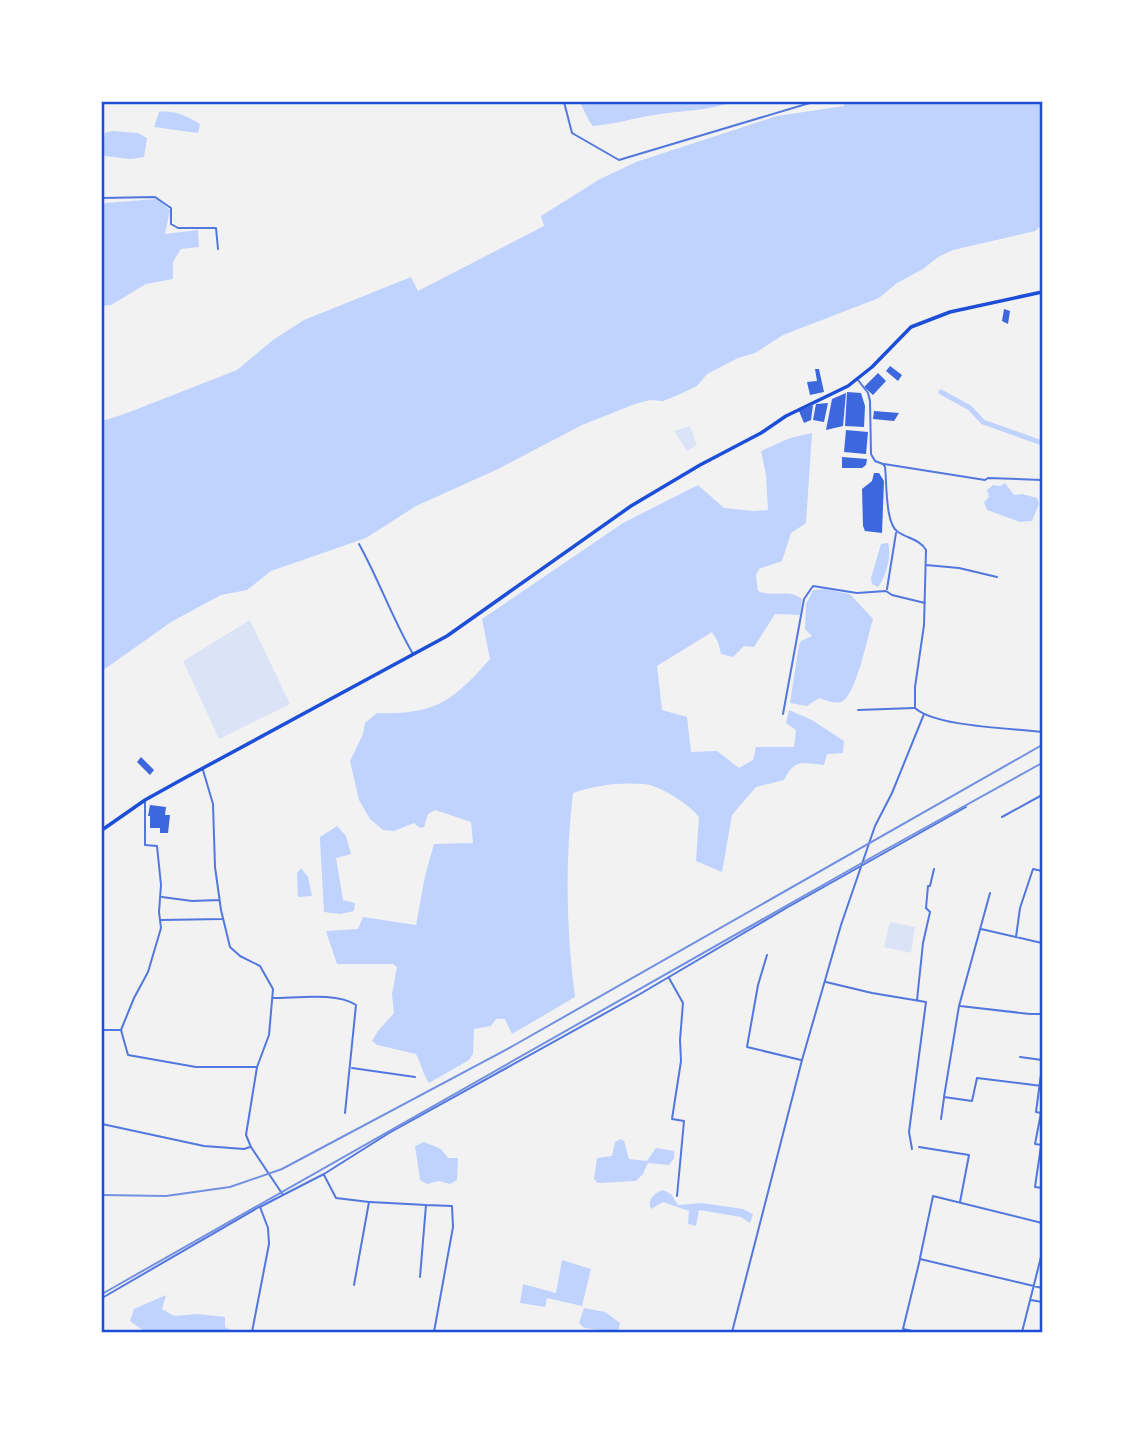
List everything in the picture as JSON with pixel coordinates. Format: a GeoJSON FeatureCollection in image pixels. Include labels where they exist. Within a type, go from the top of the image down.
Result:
{"type":"FeatureCollection","features":[{"type":"Feature","properties":{"kind":"highway"},"geometry":{"type":"LineString","coordinates":[[102,830],[145,800],[447,636],[631,506],[761,433],[786,416],[857,380],[911,327],[950,312],[1042,292]]}},
{"type":"Feature","properties":{"kind":"street"},"geometry":{"type":"LineString","coordinates":[[102,107],[103,102]]}},
{"type":"Feature","properties":{"kind":"street"},"geometry":{"type":"LineString","coordinates":[[564,102],[572,133],[619,160],[813,102]]}},
{"type":"Feature","properties":{"kind":"street"},"geometry":{"type":"LineString","coordinates":[[102,198],[156,197],[171,208],[171,224],[178,228],[216,228],[218,249]]}},
{"type":"Feature","properties":{"kind":"street"},"geometry":{"type":"LineString","coordinates":[[857,380],[870,401],[872,459],[883,464],[985,480],[1042,480]]}},
{"type":"Feature","properties":{"kind":"street"},"geometry":{"type":"LineString","coordinates":[[883,464],[888,513],[897,538],[886,590]]}},
{"type":"Feature","properties":{"kind":"street"},"geometry":{"type":"LineString","coordinates":[[896,531],[924,546],[925,604],[915,708]]}},
{"type":"Feature","properties":{"kind":"street"},"geometry":{"type":"LineString","coordinates":[[359,544],[372,568],[394,623],[413,655]]}},
{"type":"Feature","properties":{"kind":"street"},"geometry":{"type":"LineString","coordinates":[[926,565],[959,568],[997,577]]}},
{"type":"Feature","properties":{"kind":"street"},"geometry":{"type":"LineString","coordinates":[[783,714],[804,599],[808,591],[813,586],[858,593],[886,590]]}},
{"type":"Feature","properties":{"kind":"street"},"geometry":{"type":"LineString","coordinates":[[886,590],[891,595],[925,604]]}},
{"type":"Feature","properties":{"kind":"street"},"geometry":{"type":"LineString","coordinates":[[858,710],[915,708],[924,714],[958,723],[1042,732]]}},
{"type":"Feature","properties":{"kind":"street"},"geometry":{"type":"LineString","coordinates":[[732,1332],[802,1060],[841,925],[875,826],[892,793],[924,714]]}},
{"type":"Feature","properties":{"kind":"street"},"geometry":{"type":"LineString","coordinates":[[203,769],[213,804],[215,867],[219,900],[230,947],[240,956],[260,966],[273,989],[270,1035],[257,1067],[246,1135],[282,1195]]}},
{"type":"Feature","properties":{"kind":"street"},"geometry":{"type":"LineString","coordinates":[[1002,817],[1042,795]]}},
{"type":"Feature","properties":{"kind":"street"},"geometry":{"type":"LineString","coordinates":[[145,800],[145,845],[157,846],[160,856],[161,928],[148,972],[121,1030],[128,1055],[196,1067],[257,1067]]}},
{"type":"Feature","properties":{"kind":"street"},"geometry":{"type":"LineString","coordinates":[[102,1298],[966,807]]}},
{"type":"Feature","properties":{"kind":"street"},"geometry":{"type":"LineString","coordinates":[[916,1001],[930,912],[926,908],[933,869]]}},
{"type":"Feature","properties":{"kind":"street"},"geometry":{"type":"LineString","coordinates":[[1016,937],[1020,908],[1033,869],[1042,871]]}},
{"type":"Feature","properties":{"kind":"street"},"geometry":{"type":"LineString","coordinates":[[941,1119],[959,1006],[990,894]]}},
{"type":"Feature","properties":{"kind":"street"},"geometry":{"type":"LineString","coordinates":[[160,897],[192,901],[219,900]]}},
{"type":"Feature","properties":{"kind":"street"},"geometry":{"type":"LineString","coordinates":[[160,920],[223,919]]}},
{"type":"Feature","properties":{"kind":"street"},"geometry":{"type":"LineString","coordinates":[[980,929],[1042,943]]}},
{"type":"Feature","properties":{"kind":"street"},"geometry":{"type":"LineString","coordinates":[[767,955],[758,985],[747,1047],[802,1060]]}},
{"type":"Feature","properties":{"kind":"street"},"geometry":{"type":"LineString","coordinates":[[668,977],[683,1003],[681,1061],[672,1109],[672,1119],[684,1121],[677,1196]]}},
{"type":"Feature","properties":{"kind":"street"},"geometry":{"type":"LineString","coordinates":[[824,982],[926,1002],[909,1132],[912,1149]]}},
{"type":"Feature","properties":{"kind":"street"},"geometry":{"type":"LineString","coordinates":[[272,998],[317,997],[345,1000],[355,1004],[345,1114]]}},
{"type":"Feature","properties":{"kind":"street"},"geometry":{"type":"LineString","coordinates":[[959,1006],[1042,1014]]}},
{"type":"Feature","properties":{"kind":"street"},"geometry":{"type":"LineString","coordinates":[[102,1030],[121,1030]]}},
{"type":"Feature","properties":{"kind":"street"},"geometry":{"type":"LineString","coordinates":[[1020,1057],[1042,1060]]}},
{"type":"Feature","properties":{"kind":"street"},"geometry":{"type":"LineString","coordinates":[[351,1067],[415,1077]]}},
{"type":"Feature","properties":{"kind":"street"},"geometry":{"type":"LineString","coordinates":[[1042,1067],[1036,1112],[1042,1113],[1035,1144],[1042,1145],[1035,1187],[1042,1188]]}},
{"type":"Feature","properties":{"kind":"street"},"geometry":{"type":"LineString","coordinates":[[944,1097],[972,1101],[977,1078],[1041,1086]]}},
{"type":"Feature","properties":{"kind":"street"},"geometry":{"type":"LineString","coordinates":[[102,1124],[204,1146],[244,1149],[251,1147]]}},
{"type":"Feature","properties":{"kind":"street"},"geometry":{"type":"LineString","coordinates":[[919,1146],[969,1155],[960,1203]]}},
{"type":"Feature","properties":{"kind":"street"},"geometry":{"type":"LineString","coordinates":[[324,1174],[336,1198],[453,1206],[453,1227],[435,1332]]}},
{"type":"Feature","properties":{"kind":"street"},"geometry":{"type":"LineString","coordinates":[[917,1332],[903,1329],[933,1196],[1042,1223]]}},
{"type":"Feature","properties":{"kind":"street"},"geometry":{"type":"LineString","coordinates":[[354,1285],[369,1202]]}},
{"type":"Feature","properties":{"kind":"street"},"geometry":{"type":"LineString","coordinates":[[420,1277],[426,1205]]}},
{"type":"Feature","properties":{"kind":"street"},"geometry":{"type":"LineString","coordinates":[[252,1332],[269,1244],[268,1228],[260,1207]]}},
{"type":"Feature","properties":{"kind":"street"},"geometry":{"type":"LineString","coordinates":[[1022,1332],[1042,1253]]}},
{"type":"Feature","properties":{"kind":"street"},"geometry":{"type":"LineString","coordinates":[[920,1259],[1042,1288]]}},
{"type":"Feature","properties":{"kind":"street"},"geometry":{"type":"LineString","coordinates":[[1031,1300],[1042,1302]]}},
{"type":"Feature","properties":{"kind":"shaded area"},"geometry":{"type":"Polygon","coordinates":[[[690,426],[697,445],[687,451],[674,431],[690,426]]]}},
{"type":"Feature","properties":{"kind":"shaded area"},"geometry":{"type":"Polygon","coordinates":[[[250,620],[290,704],[219,739],[183,661],[250,620]]]}},
{"type":"Feature","properties":{"kind":"shaded area"},"geometry":{"type":"Polygon","coordinates":[[[890,922],[915,927],[911,953],[884,947],[890,922]]]}},
{"type":"Feature","properties":{"kind":"water"},"geometry":{"type":"Polygon","coordinates":[[[580,102],[732,102],[593,126],[580,102]]]}},
{"type":"Feature","properties":{"kind":"water"},"geometry":{"type":"Polygon","coordinates":[[[844,102],[1042,102],[1042,225],[1035,231],[953,250],[897,283],[879,298],[783,335],[755,353],[738,358],[707,374],[697,386],[678,395],[663,401],[650,400],[635,404],[582,425],[496,470],[416,506],[366,538],[271,571],[247,590],[221,595],[171,622],[102,671],[102,421],[237,370],[273,340],[304,320],[411,277],[418,291],[544,226],[541,216],[600,179],[636,162],[777,116],[844,106],[844,102]]]}},
{"type":"Feature","properties":{"kind":"water"},"geometry":{"type":"Polygon","coordinates":[[[159,112],[175,113],[195,121],[200,124],[198,133],[154,127],[159,112]]]}},
{"type":"Feature","properties":{"kind":"water"},"geometry":{"type":"Polygon","coordinates":[[[105,133],[138,133],[147,138],[144,157],[130,159],[105,156],[102,149],[105,133]]]}},
{"type":"Feature","properties":{"kind":"water"},"geometry":{"type":"Polygon","coordinates":[[[157,199],[170,210],[165,234],[198,230],[199,247],[181,249],[173,262],[173,279],[146,284],[111,305],[102,306],[102,210],[105,203],[157,199]]]}},
{"type":"Feature","properties":{"kind":"water"},"geometry":{"type":"Polygon","coordinates":[[[812,433],[806,523],[791,533],[782,561],[759,569],[756,575],[758,591],[791,594],[802,599],[800,615],[775,614],[754,647],[744,646],[733,657],[721,654],[712,632],[657,666],[662,710],[687,717],[691,752],[717,751],[739,768],[753,760],[756,747],[794,747],[796,730],[786,723],[789,710],[812,720],[844,741],[843,753],[827,754],[824,765],[796,765],[784,780],[756,787],[732,815],[722,872],[696,861],[699,817],[666,792],[651,785],[626,783],[573,793],[568,895],[575,997],[512,1034],[505,1019],[496,1019],[491,1026],[474,1029],[473,1054],[469,1060],[429,1083],[416,1054],[377,1045],[372,1041],[394,1013],[392,994],[397,967],[393,964],[337,964],[326,931],[358,929],[363,917],[416,925],[434,844],[473,843],[471,822],[435,810],[428,814],[424,827],[420,828],[414,823],[394,831],[383,830],[370,819],[359,800],[350,761],[363,734],[365,723],[377,713],[428,708],[453,695],[490,659],[482,619],[623,523],[698,485],[724,508],[768,510],[766,475],[761,451],[790,438],[812,433]]]}},
{"type":"Feature","properties":{"kind":"water"},"geometry":{"type":"Polygon","coordinates":[[[1005,483],[1014,495],[1037,498],[1039,504],[1032,521],[1020,522],[987,510],[984,502],[989,497],[987,490],[993,485],[1000,486],[1005,483]]]}},
{"type":"Feature","properties":{"kind":"water"},"geometry":{"type":"Polygon","coordinates":[[[888,543],[888,566],[878,587],[872,584],[871,578],[881,544],[888,543]]]}},
{"type":"Feature","properties":{"kind":"water"},"geometry":{"type":"Polygon","coordinates":[[[825,589],[850,594],[873,619],[861,665],[852,689],[841,702],[819,698],[807,706],[790,703],[799,645],[801,641],[812,636],[805,629],[806,604],[813,590],[825,589]]]}},
{"type":"Feature","properties":{"kind":"water"},"geometry":{"type":"Polygon","coordinates":[[[337,826],[346,836],[351,854],[336,858],[343,900],[355,903],[354,911],[340,914],[324,912],[320,840],[320,837],[337,826]]]}},
{"type":"Feature","properties":{"kind":"water"},"geometry":{"type":"Polygon","coordinates":[[[301,868],[308,877],[312,896],[298,897],[297,873],[301,868]]]}},
{"type":"Feature","properties":{"kind":"water"},"geometry":{"type":"Polygon","coordinates":[[[621,1139],[629,1159],[647,1161],[656,1148],[674,1151],[674,1158],[669,1165],[648,1163],[636,1181],[598,1183],[594,1179],[597,1158],[612,1156],[615,1142],[621,1139]]]}},
{"type":"Feature","properties":{"kind":"water"},"geometry":{"type":"Polygon","coordinates":[[[424,1142],[441,1149],[448,1158],[458,1158],[457,1180],[450,1184],[439,1181],[427,1184],[420,1180],[415,1146],[424,1142]]]}},
{"type":"Feature","properties":{"kind":"water"},"geometry":{"type":"Polygon","coordinates":[[[663,1190],[671,1194],[678,1205],[702,1203],[743,1209],[753,1214],[750,1223],[741,1217],[699,1210],[696,1226],[688,1224],[689,1211],[663,1202],[651,1209],[652,1197],[663,1190]]]}},
{"type":"Feature","properties":{"kind":"water"},"geometry":{"type":"Polygon","coordinates":[[[562,1260],[591,1269],[582,1306],[547,1298],[545,1307],[520,1303],[523,1284],[556,1293],[562,1260]]]}},
{"type":"Feature","properties":{"kind":"water"},"geometry":{"type":"Polygon","coordinates":[[[166,1295],[162,1309],[174,1316],[198,1314],[225,1317],[225,1327],[235,1332],[145,1332],[130,1321],[134,1309],[166,1295]]]}},
{"type":"Feature","properties":{"kind":"water"},"geometry":{"type":"Polygon","coordinates":[[[584,1308],[605,1312],[620,1323],[618,1332],[584,1328],[579,1323],[584,1308]]]}},
{"type":"Feature","properties":{"kind":"building"},"geometry":{"type":"Polygon","coordinates":[[[1004,309],[1010,311],[1008,324],[1002,321],[1004,309]]]}},
{"type":"Feature","properties":{"kind":"building"},"geometry":{"type":"Polygon","coordinates":[[[890,366],[902,375],[898,381],[886,371],[890,366]]]}},
{"type":"Feature","properties":{"kind":"building"},"geometry":{"type":"Polygon","coordinates":[[[815,369],[819,369],[824,392],[810,395],[807,382],[817,381],[815,369]]]}},
{"type":"Feature","properties":{"kind":"building"},"geometry":{"type":"Polygon","coordinates":[[[878,373],[886,381],[873,395],[864,387],[878,373]]]}},
{"type":"Feature","properties":{"kind":"building"},"geometry":{"type":"Polygon","coordinates":[[[847,392],[861,393],[865,406],[864,427],[845,426],[847,392]]]}},
{"type":"Feature","properties":{"kind":"building"},"geometry":{"type":"Polygon","coordinates":[[[846,393],[843,426],[826,430],[832,399],[846,393]]]}},
{"type":"Feature","properties":{"kind":"building"},"geometry":{"type":"Polygon","coordinates":[[[828,403],[824,422],[813,420],[816,404],[828,403]]]}},
{"type":"Feature","properties":{"kind":"building"},"geometry":{"type":"Polygon","coordinates":[[[813,405],[811,420],[804,423],[799,411],[813,405]]]}},
{"type":"Feature","properties":{"kind":"building"},"geometry":{"type":"Polygon","coordinates":[[[874,411],[899,413],[894,421],[873,419],[874,411]]]}},
{"type":"Feature","properties":{"kind":"building"},"geometry":{"type":"Polygon","coordinates":[[[846,430],[868,432],[866,454],[844,452],[846,430]]]}},
{"type":"Feature","properties":{"kind":"building"},"geometry":{"type":"Polygon","coordinates":[[[842,457],[867,459],[866,465],[862,468],[842,468],[842,457]]]}},
{"type":"Feature","properties":{"kind":"building"},"geometry":{"type":"Polygon","coordinates":[[[874,473],[879,473],[884,481],[882,533],[865,531],[863,526],[862,489],[872,481],[874,473]]]}},
{"type":"Feature","properties":{"kind":"building"},"geometry":{"type":"Polygon","coordinates":[[[141,757],[154,770],[150,775],[137,762],[141,757]]]}},
{"type":"Feature","properties":{"kind":"building"},"geometry":{"type":"Polygon","coordinates":[[[150,805],[166,807],[165,815],[170,815],[168,833],[160,833],[160,828],[150,828],[150,805]]]}},
{"type":"Feature","properties":{"kind":"waterway"},"geometry":{"type":"LineString","coordinates":[[941,392],[970,408],[983,422],[1042,443]]}},
{"type":"Feature","properties":{"kind":"railway"},"geometry":{"type":"LineString","coordinates":[[102,1195],[166,1196],[230,1187],[282,1169],[511,1047],[1042,745]]}},
{"type":"Feature","properties":{"kind":"railway"},"geometry":{"type":"LineString","coordinates":[[102,1294],[1042,763]]}}]}
